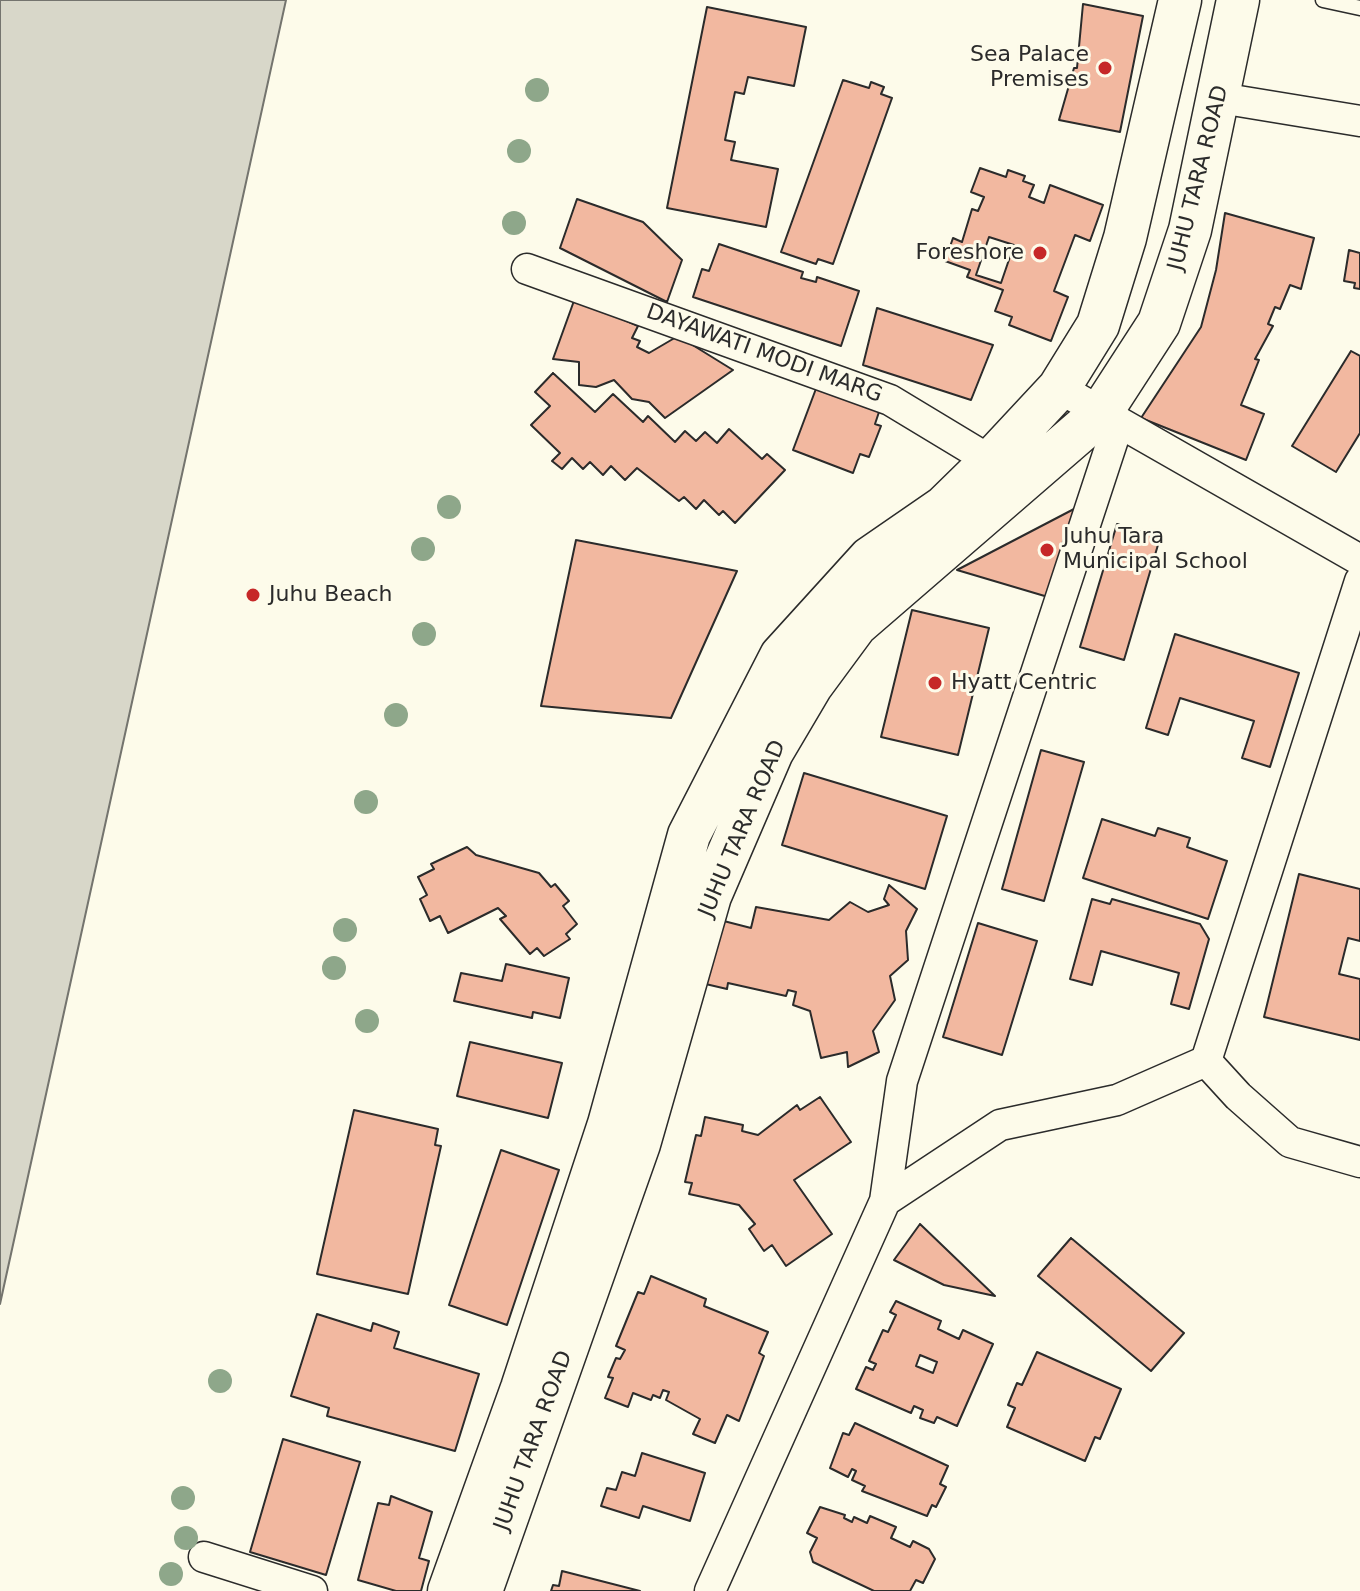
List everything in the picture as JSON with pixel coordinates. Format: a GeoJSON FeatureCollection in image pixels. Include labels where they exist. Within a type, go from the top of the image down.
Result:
{"type":"FeatureCollection","features":[{"type":"Feature","properties":{"kind":"main road","name":"JUHU TARA ROAD"},"geometry":{"type":"LineString","coordinates":[[449,1591],[522,1388],[609,1124],[689,835],[781,656],[870,558],[944,507],[991,461],[1059,388],[1098,325],[1125,238],[1180,0]]}},
{"type":"Feature","properties":{"kind":"main road","name":"JUHU TARA ROAD"},"geometry":{"type":"LineString","coordinates":[[481,1591],[639,1144],[710,896],[772,752],[811,686],[856,625],[1109,419],[1159,323],[1190,230],[1220,98],[1238,0]]}},
{"type":"Feature","properties":{"kind":"street"},"geometry":{"type":"LineString","coordinates":[[1220,98],[1360,121]]}},
{"type":"Feature","properties":{"kind":"street","name":"DAYAWATI MODI MARG"},"geometry":{"type":"LineString","coordinates":[[527,269],[890,400],[991,461]]}},
{"type":"Feature","properties":{"kind":"street"},"geometry":{"type":"LineString","coordinates":[[1059,388],[1360,560]]}},
{"type":"Feature","properties":{"kind":"street"},"geometry":{"type":"LineString","coordinates":[[710,1591],[885,1201],[902,1081],[1109,419]]}},
{"type":"Feature","properties":{"kind":"street"},"geometry":{"type":"LineString","coordinates":[[885,1201],[1000,1125],[1117,1100],[1206,1061],[1360,581]]}},
{"type":"Feature","properties":{"kind":"street"},"geometry":{"type":"LineString","coordinates":[[1206,1061],[1238,1096],[1290,1142],[1360,1162]]}},
{"type":"Feature","properties":{"kind":"street"},"geometry":{"type":"LineString","coordinates":[[204,1557],[312,1591]]}},
{"type":"Feature","properties":{"kind":"lane"},"geometry":{"type":"LineString","coordinates":[[1323,0],[1360,8]]}},
{"type":"Feature","properties":{"kind":"shaded area"},"geometry":{"type":"Polygon","coordinates":[[[0,0],[286,0],[0,1304],[0,0]]]}},
{"type":"Feature","properties":{"kind":"building","name":"Sea Palace Premises"},"geometry":{"type":"Polygon","coordinates":[[[1083,4],[1143,16],[1120,132],[1059,120],[1074,68],[1077,68],[1083,4]]]}},
{"type":"Feature","properties":{"kind":"building"},"geometry":{"type":"Polygon","coordinates":[[[707,7],[806,27],[794,86],[748,77],[744,94],[735,92],[725,140],[735,142],[731,160],[778,169],[766,227],[667,208],[707,7]]]}},
{"type":"Feature","properties":{"kind":"building"},"geometry":{"type":"Polygon","coordinates":[[[843,80],[869,88],[871,82],[884,87],[881,94],[892,98],[833,264],[818,259],[816,264],[781,252],[843,80]]]}},
{"type":"Feature","properties":{"kind":"building","name":"Foreshore"},"geometry":{"type":"Polygon","coordinates":[[[980,168],[1006,177],[1008,170],[1025,176],[1023,181],[1034,185],[1029,197],[1044,203],[1050,185],[1103,205],[1090,241],[1075,235],[1054,291],[1068,297],[1051,341],[1009,325],[1012,317],[995,311],[1003,290],[967,277],[970,270],[945,261],[953,238],[962,242],[972,209],[978,211],[984,197],[971,192],[980,168]],[[989,237],[976,275],[1001,283],[1014,245],[989,237]]]}},
{"type":"Feature","properties":{"kind":"building"},"geometry":{"type":"Polygon","coordinates":[[[577,199],[643,222],[682,260],[667,302],[560,248],[577,199]]]}},
{"type":"Feature","properties":{"kind":"building"},"geometry":{"type":"Polygon","coordinates":[[[1225,213],[1314,238],[1301,289],[1290,285],[1280,309],[1275,307],[1268,324],[1273,326],[1255,359],[1259,360],[1241,405],[1264,414],[1246,460],[1141,418],[1201,327],[1216,270],[1225,213]]]}},
{"type":"Feature","properties":{"kind":"building"},"geometry":{"type":"Polygon","coordinates":[[[719,244],[803,272],[801,278],[816,282],[817,277],[859,291],[841,346],[693,297],[702,269],[709,271],[719,244]]]}},
{"type":"Feature","properties":{"kind":"building"},"geometry":{"type":"Polygon","coordinates":[[[1349,250],[1360,253],[1360,289],[1354,288],[1355,283],[1344,281],[1349,250]]]}},
{"type":"Feature","properties":{"kind":"building"},"geometry":{"type":"Polygon","coordinates":[[[575,298],[638,326],[632,338],[640,341],[637,347],[649,353],[678,336],[733,370],[665,418],[649,402],[632,399],[614,380],[596,387],[579,385],[579,362],[553,359],[575,298]]]}},
{"type":"Feature","properties":{"kind":"building"},"geometry":{"type":"Polygon","coordinates":[[[877,308],[993,345],[971,400],[863,365],[877,308]]]}},
{"type":"Feature","properties":{"kind":"building"},"geometry":{"type":"Polygon","coordinates":[[[1351,351],[1360,356],[1360,433],[1336,472],[1292,446],[1351,351]]]}},
{"type":"Feature","properties":{"kind":"building"},"geometry":{"type":"Polygon","coordinates":[[[553,373],[595,412],[613,394],[643,422],[648,416],[675,442],[685,431],[696,441],[705,432],[717,443],[729,429],[762,459],[767,454],[785,470],[735,523],[723,511],[719,515],[704,500],[696,509],[684,497],[679,501],[637,468],[625,480],[611,466],[603,475],[590,462],[583,469],[572,458],[562,469],[552,461],[560,453],[531,425],[550,406],[535,392],[553,373]]]}},
{"type":"Feature","properties":{"kind":"building"},"geometry":{"type":"Polygon","coordinates":[[[817,386],[880,409],[875,424],[881,426],[869,457],[860,454],[853,473],[793,450],[817,386]]]}},
{"type":"Feature","properties":{"kind":"building"},"geometry":{"type":"Polygon","coordinates":[[[1074,509],[1048,597],[957,570],[1074,509]]]}},
{"type":"Feature","properties":{"kind":"building"},"geometry":{"type":"Polygon","coordinates":[[[1117,524],[1160,538],[1124,660],[1080,647],[1117,524]]]}},
{"type":"Feature","properties":{"kind":"building"},"geometry":{"type":"Polygon","coordinates":[[[576,540],[737,571],[671,718],[541,706],[576,540]]]}},
{"type":"Feature","properties":{"kind":"building","name":"Hyatt Centric"},"geometry":{"type":"Polygon","coordinates":[[[912,610],[989,628],[958,755],[881,737],[912,610]]]}},
{"type":"Feature","properties":{"kind":"building"},"geometry":{"type":"Polygon","coordinates":[[[1175,634],[1299,673],[1270,767],[1242,758],[1254,721],[1180,698],[1168,735],[1146,728],[1175,634]]]}},
{"type":"Feature","properties":{"kind":"building"},"geometry":{"type":"Polygon","coordinates":[[[1041,750],[1084,762],[1044,901],[1002,889],[1041,750]]]}},
{"type":"Feature","properties":{"kind":"building"},"geometry":{"type":"Polygon","coordinates":[[[804,773],[947,816],[925,889],[782,845],[804,773]]]}},
{"type":"Feature","properties":{"kind":"building"},"geometry":{"type":"Polygon","coordinates":[[[1102,819],[1155,836],[1158,828],[1190,838],[1187,847],[1227,861],[1208,919],[1083,878],[1102,819]]]}},
{"type":"Feature","properties":{"kind":"building"},"geometry":{"type":"Polygon","coordinates":[[[467,847],[476,855],[539,873],[551,887],[555,884],[569,901],[563,906],[577,924],[566,934],[570,939],[544,956],[537,948],[530,954],[500,919],[506,916],[498,908],[448,933],[440,916],[430,921],[420,899],[427,895],[418,877],[434,869],[431,864],[467,847]]]}},
{"type":"Feature","properties":{"kind":"building"},"geometry":{"type":"Polygon","coordinates":[[[1299,874],[1360,889],[1360,941],[1348,938],[1339,974],[1360,979],[1360,1040],[1264,1017],[1299,874]]]}},
{"type":"Feature","properties":{"kind":"building"},"geometry":{"type":"Polygon","coordinates":[[[889,885],[917,909],[906,931],[908,960],[890,976],[895,1000],[873,1031],[879,1052],[848,1067],[847,1052],[821,1058],[810,1011],[793,1005],[796,992],[788,990],[786,996],[728,983],[727,989],[697,982],[712,918],[751,928],[756,907],[829,920],[850,902],[868,912],[889,905],[884,899],[889,885]]]}},
{"type":"Feature","properties":{"kind":"building"},"geometry":{"type":"Polygon","coordinates":[[[1092,899],[1110,904],[1112,899],[1200,924],[1209,939],[1189,1009],[1171,1004],[1179,973],[1101,951],[1092,985],[1070,979],[1092,899]]]}},
{"type":"Feature","properties":{"kind":"building"},"geometry":{"type":"Polygon","coordinates":[[[978,923],[1037,941],[1002,1055],[943,1037],[978,923]]]}},
{"type":"Feature","properties":{"kind":"building"},"geometry":{"type":"Polygon","coordinates":[[[506,964],[569,978],[560,1018],[533,1012],[532,1018],[454,1001],[461,973],[502,981],[506,964]]]}},
{"type":"Feature","properties":{"kind":"building"},"geometry":{"type":"Polygon","coordinates":[[[470,1042],[562,1063],[548,1118],[457,1096],[470,1042]]]}},
{"type":"Feature","properties":{"kind":"building"},"geometry":{"type":"Polygon","coordinates":[[[820,1097],[851,1142],[794,1180],[832,1234],[786,1266],[772,1245],[764,1251],[749,1229],[755,1224],[739,1205],[689,1194],[692,1183],[685,1182],[696,1135],[701,1136],[705,1117],[743,1125],[742,1131],[758,1135],[797,1105],[800,1110],[820,1097]]]}},
{"type":"Feature","properties":{"kind":"building"},"geometry":{"type":"Polygon","coordinates":[[[354,1110],[438,1129],[435,1145],[441,1146],[408,1294],[317,1274],[354,1110]]]}},
{"type":"Feature","properties":{"kind":"building"},"geometry":{"type":"Polygon","coordinates":[[[501,1150],[559,1170],[507,1325],[449,1305],[501,1150]]]}},
{"type":"Feature","properties":{"kind":"building"},"geometry":{"type":"Polygon","coordinates":[[[920,1224],[995,1296],[944,1285],[894,1260],[920,1224]]]}},
{"type":"Feature","properties":{"kind":"building"},"geometry":{"type":"Polygon","coordinates":[[[1071,1238],[1184,1333],[1151,1371],[1038,1276],[1071,1238]]]}},
{"type":"Feature","properties":{"kind":"building"},"geometry":{"type":"Polygon","coordinates":[[[651,1276],[706,1299],[704,1306],[768,1332],[759,1353],[764,1356],[739,1421],[727,1415],[715,1443],[693,1434],[700,1419],[666,1400],[669,1392],[663,1390],[660,1398],[653,1395],[651,1400],[633,1393],[628,1407],[605,1398],[613,1378],[608,1377],[616,1358],[620,1359],[625,1350],[616,1346],[638,1292],[644,1294],[651,1276]]]}},
{"type":"Feature","properties":{"kind":"building"},"geometry":{"type":"Polygon","coordinates":[[[896,1301],[941,1321],[938,1329],[959,1339],[963,1330],[993,1344],[957,1426],[937,1417],[934,1423],[920,1418],[923,1410],[914,1406],[911,1413],[856,1389],[866,1367],[873,1370],[876,1364],[869,1361],[883,1330],[888,1332],[896,1315],[890,1312],[896,1301]],[[920,1355],[916,1366],[933,1373],[937,1362],[920,1355]]]}},
{"type":"Feature","properties":{"kind":"building"},"geometry":{"type":"Polygon","coordinates":[[[317,1314],[371,1331],[373,1323],[399,1332],[394,1348],[479,1374],[455,1451],[327,1416],[329,1408],[291,1396],[317,1314]]]}},
{"type":"Feature","properties":{"kind":"building"},"geometry":{"type":"Polygon","coordinates":[[[1037,1352],[1121,1389],[1100,1439],[1095,1437],[1085,1461],[1007,1427],[1015,1408],[1008,1405],[1017,1383],[1022,1385],[1037,1352]]]}},
{"type":"Feature","properties":{"kind":"building"},"geometry":{"type":"Polygon","coordinates":[[[855,1423],[948,1466],[940,1484],[946,1487],[936,1507],[932,1505],[927,1516],[862,1491],[865,1486],[852,1480],[856,1471],[852,1469],[848,1477],[830,1468],[843,1433],[849,1435],[855,1423]]]}},
{"type":"Feature","properties":{"kind":"building"},"geometry":{"type":"Polygon","coordinates":[[[283,1439],[360,1462],[326,1575],[250,1552],[283,1439]]]}},
{"type":"Feature","properties":{"kind":"building"},"geometry":{"type":"Polygon","coordinates":[[[642,1453],[705,1473],[690,1521],[643,1506],[639,1518],[601,1506],[607,1488],[616,1490],[622,1472],[635,1476],[642,1453]]]}},
{"type":"Feature","properties":{"kind":"building"},"geometry":{"type":"Polygon","coordinates":[[[391,1496],[432,1512],[419,1558],[429,1561],[421,1591],[396,1591],[358,1580],[378,1503],[389,1505],[391,1496]]]}},
{"type":"Feature","properties":{"kind":"building"},"geometry":{"type":"Polygon","coordinates":[[[820,1507],[845,1515],[844,1518],[852,1522],[854,1517],[867,1523],[870,1516],[896,1527],[891,1538],[910,1547],[913,1541],[929,1549],[935,1559],[923,1583],[916,1580],[910,1591],[874,1591],[813,1562],[810,1552],[817,1538],[807,1533],[820,1507]]]}},
{"type":"Feature","properties":{"kind":"building"},"geometry":{"type":"Polygon","coordinates":[[[562,1571],[640,1591],[551,1591],[553,1585],[559,1586],[562,1571]]]}},
{"type":"Feature","properties":{"kind":"place","name":"Sea Palace Premises"},"geometry":{"type":"Point","coordinates":[1105,68]}},
{"type":"Feature","properties":{"kind":"place","name":"Foreshore"},"geometry":{"type":"Point","coordinates":[1040,253]}},
{"type":"Feature","properties":{"kind":"place","name":"Juhu Tara Municipal School"},"geometry":{"type":"Point","coordinates":[1047,550]}},
{"type":"Feature","properties":{"kind":"place","name":"Juhu Beach"},"geometry":{"type":"Point","coordinates":[253,595]}},
{"type":"Feature","properties":{"kind":"place","name":"Hyatt Centric"},"geometry":{"type":"Point","coordinates":[935,683]}}]}
